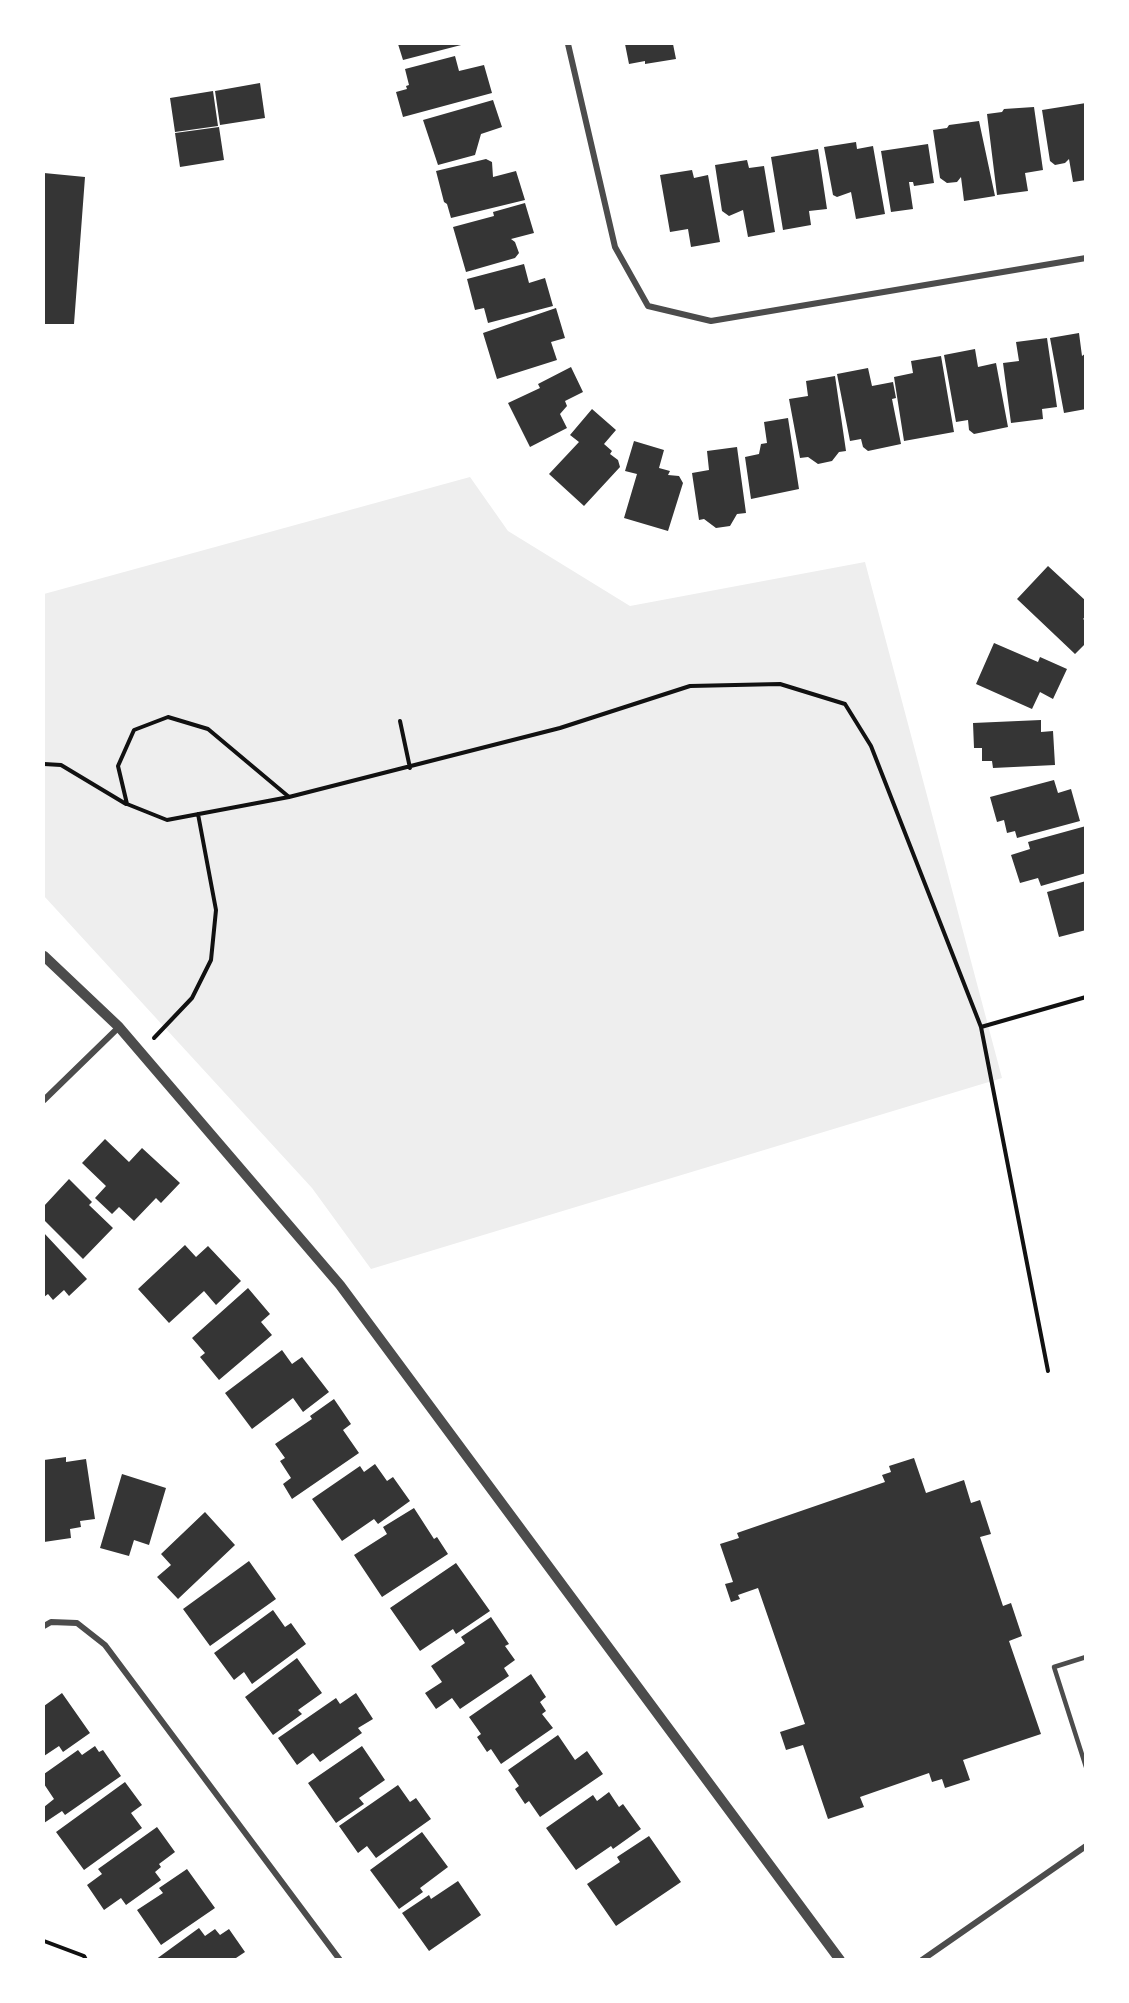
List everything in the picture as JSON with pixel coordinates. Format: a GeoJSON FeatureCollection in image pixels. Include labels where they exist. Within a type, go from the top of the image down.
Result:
{"type":"FeatureCollection","features":[{"type":"Feature","properties":{"kind":"street"},"geometry":{"type":"LineString","coordinates":[[568,44],[615,247],[648,306],[711,321],[1086,258]]}},
{"type":"Feature","properties":{"kind":"street"},"geometry":{"type":"LineString","coordinates":[[44,956],[141,1051],[340,1285],[840,1959]]}},
{"type":"Feature","properties":{"kind":"street"},"geometry":{"type":"LineString","coordinates":[[44,1100],[119,1027]]}},
{"type":"Feature","properties":{"kind":"street"},"geometry":{"type":"LineString","coordinates":[[44,1626],[51,1622],[77,1623],[105,1645],[340,1959]]}},
{"type":"Feature","properties":{"kind":"street"},"geometry":{"type":"LineString","coordinates":[[922,1959],[1086,1846]]}},
{"type":"Feature","properties":{"kind":"lane"},"geometry":{"type":"LineString","coordinates":[[1086,1657],[1054,1667],[1086,1767]]}},
{"type":"Feature","properties":{"kind":"path"},"geometry":{"type":"LineString","coordinates":[[44,764],[61,765],[127,804],[167,820],[289,797],[410,768],[560,728],[690,686],[780,684],[845,704],[871,746],[981,1027],[1048,1371]]}},
{"type":"Feature","properties":{"kind":"path"},"geometry":{"type":"LineString","coordinates":[[127,804],[118,766],[134,730],[168,717],[208,729],[289,797]]}},
{"type":"Feature","properties":{"kind":"path"},"geometry":{"type":"LineString","coordinates":[[400,721],[410,768]]}},
{"type":"Feature","properties":{"kind":"path"},"geometry":{"type":"LineString","coordinates":[[141,1051],[192,998],[211,960],[216,910],[198,814]]}},
{"type":"Feature","properties":{"kind":"path"},"geometry":{"type":"LineString","coordinates":[[981,1027],[1086,998]]}},
{"type":"Feature","properties":{"kind":"path"},"geometry":{"type":"LineString","coordinates":[[44,1941],[84,1956],[86,1959]]}},
{"type":"Feature","properties":{"kind":"shaded area"},"geometry":{"type":"Polygon","coordinates":[[[470,477],[508,531],[630,606],[865,562],[1002,1078],[371,1269],[312,1188],[44,896],[44,594],[470,477]]]}},
{"type":"Feature","properties":{"kind":"building"},"geometry":{"type":"Polygon","coordinates":[[[398,44],[465,44],[403,60],[398,44]]]}},
{"type":"Feature","properties":{"kind":"building"},"geometry":{"type":"Polygon","coordinates":[[[625,44],[673,44],[676,59],[629,64],[625,44]]]}},
{"type":"Feature","properties":{"kind":"building"},"geometry":{"type":"Polygon","coordinates":[[[455,56],[459,71],[484,65],[492,93],[403,117],[396,92],[407,89],[406,86],[409,85],[405,69],[455,56]]]}},
{"type":"Feature","properties":{"kind":"building"},"geometry":{"type":"Polygon","coordinates":[[[260,83],[265,118],[220,125],[215,91],[260,83]]]}},
{"type":"Feature","properties":{"kind":"building"},"geometry":{"type":"Polygon","coordinates":[[[213,91],[218,126],[175,132],[170,98],[213,91]]]}},
{"type":"Feature","properties":{"kind":"building"},"geometry":{"type":"Polygon","coordinates":[[[493,100],[502,127],[481,134],[475,155],[438,165],[423,120],[493,100]]]}},
{"type":"Feature","properties":{"kind":"building"},"geometry":{"type":"Polygon","coordinates":[[[1086,103],[1086,180],[1073,182],[1069,159],[1065,163],[1055,165],[1050,161],[1042,110],[1086,103]]]}},
{"type":"Feature","properties":{"kind":"building"},"geometry":{"type":"Polygon","coordinates":[[[1034,107],[1043,170],[1025,173],[1028,191],[997,195],[987,114],[1002,112],[1004,109],[1034,107]]]}},
{"type":"Feature","properties":{"kind":"building"},"geometry":{"type":"Polygon","coordinates":[[[979,121],[995,196],[964,201],[961,177],[957,182],[947,183],[940,178],[933,130],[947,128],[949,125],[979,121]]]}},
{"type":"Feature","properties":{"kind":"building"},"geometry":{"type":"Polygon","coordinates":[[[219,127],[224,160],[180,167],[175,133],[219,127]]]}},
{"type":"Feature","properties":{"kind":"building"},"geometry":{"type":"Polygon","coordinates":[[[856,142],[857,149],[873,146],[885,214],[856,219],[851,192],[837,197],[833,195],[824,147],[856,142]]]}},
{"type":"Feature","properties":{"kind":"building"},"geometry":{"type":"Polygon","coordinates":[[[928,144],[934,183],[914,186],[913,182],[909,182],[913,209],[891,212],[881,151],[928,144]]]}},
{"type":"Feature","properties":{"kind":"building"},"geometry":{"type":"Polygon","coordinates":[[[818,149],[827,209],[809,211],[811,225],[783,230],[771,157],[818,149]]]}},
{"type":"Feature","properties":{"kind":"building"},"geometry":{"type":"Polygon","coordinates":[[[486,159],[492,162],[493,177],[516,171],[525,200],[451,218],[447,204],[444,202],[436,171],[486,159]]]}},
{"type":"Feature","properties":{"kind":"building"},"geometry":{"type":"Polygon","coordinates":[[[747,160],[749,168],[764,166],[775,232],[748,237],[743,210],[729,216],[722,211],[715,165],[747,160]]]}},
{"type":"Feature","properties":{"kind":"building"},"geometry":{"type":"Polygon","coordinates":[[[692,170],[694,178],[708,175],[720,242],[691,247],[688,229],[670,232],[660,175],[692,170]]]}},
{"type":"Feature","properties":{"kind":"building"},"geometry":{"type":"Polygon","coordinates":[[[44,173],[85,177],[74,324],[44,324],[44,173]]]}},
{"type":"Feature","properties":{"kind":"building"},"geometry":{"type":"Polygon","coordinates":[[[525,203],[534,233],[511,239],[515,242],[519,253],[515,258],[466,272],[453,227],[494,216],[493,212],[525,203]]]}},
{"type":"Feature","properties":{"kind":"building"},"geometry":{"type":"Polygon","coordinates":[[[524,264],[529,283],[545,278],[553,306],[488,323],[484,308],[475,310],[467,279],[524,264]]]}},
{"type":"Feature","properties":{"kind":"building"},"geometry":{"type":"Polygon","coordinates":[[[556,308],[565,338],[551,342],[557,360],[497,379],[483,333],[556,308]]]}},
{"type":"Feature","properties":{"kind":"building"},"geometry":{"type":"Polygon","coordinates":[[[1079,333],[1082,356],[1086,353],[1086,409],[1064,413],[1050,338],[1079,333]]]}},
{"type":"Feature","properties":{"kind":"building"},"geometry":{"type":"Polygon","coordinates":[[[1047,338],[1057,407],[1042,409],[1043,419],[1011,423],[1003,363],[1019,361],[1016,342],[1047,338]]]}},
{"type":"Feature","properties":{"kind":"building"},"geometry":{"type":"Polygon","coordinates":[[[975,349],[978,367],[996,363],[1008,427],[974,434],[969,430],[968,420],[956,422],[944,355],[975,349]]]}},
{"type":"Feature","properties":{"kind":"building"},"geometry":{"type":"Polygon","coordinates":[[[941,356],[954,432],[904,441],[894,377],[913,373],[911,361],[941,356]]]}},
{"type":"Feature","properties":{"kind":"building"},"geometry":{"type":"Polygon","coordinates":[[[571,367],[583,392],[565,401],[567,406],[560,414],[567,428],[530,447],[508,403],[540,388],[538,384],[571,367]]]}},
{"type":"Feature","properties":{"kind":"building"},"geometry":{"type":"Polygon","coordinates":[[[868,368],[872,386],[893,382],[896,398],[892,399],[901,444],[868,451],[863,447],[861,439],[850,441],[837,374],[868,368]]]}},
{"type":"Feature","properties":{"kind":"building"},"geometry":{"type":"Polygon","coordinates":[[[835,376],[846,451],[839,452],[832,461],[818,464],[808,457],[800,458],[789,399],[808,396],[806,381],[835,376]]]}},
{"type":"Feature","properties":{"kind":"building"},"geometry":{"type":"Polygon","coordinates":[[[592,409],[616,430],[604,444],[612,451],[610,454],[618,460],[620,467],[584,506],[549,474],[579,442],[570,435],[592,409]]]}},
{"type":"Feature","properties":{"kind":"building"},"geometry":{"type":"Polygon","coordinates":[[[788,418],[799,489],[751,499],[745,457],[759,454],[761,444],[767,443],[764,422],[788,418]]]}},
{"type":"Feature","properties":{"kind":"building"},"geometry":{"type":"Polygon","coordinates":[[[634,441],[664,450],[659,468],[670,471],[668,475],[679,476],[683,483],[668,531],[624,518],[637,474],[625,471],[634,441]]]}},
{"type":"Feature","properties":{"kind":"building"},"geometry":{"type":"Polygon","coordinates":[[[737,447],[746,513],[737,514],[730,526],[716,528],[704,519],[699,520],[692,473],[709,470],[707,451],[737,447]]]}},
{"type":"Feature","properties":{"kind":"building"},"geometry":{"type":"Polygon","coordinates":[[[1048,566],[1086,601],[1086,616],[1083,619],[1086,621],[1086,643],[1075,654],[1017,599],[1048,566]]]}},
{"type":"Feature","properties":{"kind":"building"},"geometry":{"type":"Polygon","coordinates":[[[994,643],[1038,662],[1040,657],[1067,669],[1053,699],[1040,692],[1032,709],[976,684],[994,643]]]}},
{"type":"Feature","properties":{"kind":"building"},"geometry":{"type":"Polygon","coordinates":[[[1041,720],[1041,732],[1053,731],[1055,765],[993,768],[992,761],[982,761],[982,748],[974,748],[973,723],[1041,720]]]}},
{"type":"Feature","properties":{"kind":"building"},"geometry":{"type":"Polygon","coordinates":[[[1054,780],[1058,793],[1071,789],[1080,821],[1017,838],[1015,831],[1007,833],[1004,820],[997,822],[990,797],[1054,780]]]}},
{"type":"Feature","properties":{"kind":"building"},"geometry":{"type":"Polygon","coordinates":[[[1086,826],[1086,873],[1041,886],[1038,878],[1020,883],[1011,855],[1030,849],[1028,842],[1086,826]]]}},
{"type":"Feature","properties":{"kind":"building"},"geometry":{"type":"Polygon","coordinates":[[[1086,881],[1086,930],[1059,937],[1047,892],[1086,881]]]}},
{"type":"Feature","properties":{"kind":"building"},"geometry":{"type":"Polygon","coordinates":[[[105,1139],[129,1162],[142,1148],[180,1183],[161,1203],[156,1198],[134,1221],[119,1207],[112,1214],[95,1198],[106,1186],[82,1163],[105,1139]]]}},
{"type":"Feature","properties":{"kind":"building"},"geometry":{"type":"Polygon","coordinates":[[[69,1179],[92,1202],[89,1205],[113,1228],[83,1259],[44,1220],[44,1206],[69,1179]]]}},
{"type":"Feature","properties":{"kind":"building"},"geometry":{"type":"Polygon","coordinates":[[[44,1233],[87,1279],[69,1296],[64,1290],[53,1300],[48,1294],[44,1297],[44,1233]]]}},
{"type":"Feature","properties":{"kind":"building"},"geometry":{"type":"Polygon","coordinates":[[[185,1245],[196,1257],[208,1246],[241,1281],[216,1305],[204,1291],[169,1323],[138,1289],[185,1245]]]}},
{"type":"Feature","properties":{"kind":"building"},"geometry":{"type":"Polygon","coordinates":[[[248,1288],[270,1314],[261,1322],[272,1335],[219,1380],[200,1357],[205,1353],[192,1338],[248,1288]]]}},
{"type":"Feature","properties":{"kind":"building"},"geometry":{"type":"Polygon","coordinates":[[[282,1350],[292,1364],[302,1357],[329,1392],[303,1412],[293,1398],[252,1429],[225,1393],[282,1350]]]}},
{"type":"Feature","properties":{"kind":"building"},"geometry":{"type":"Polygon","coordinates":[[[334,1399],[351,1424],[343,1430],[359,1453],[292,1499],[283,1484],[291,1478],[280,1461],[285,1458],[275,1444],[312,1419],[310,1416],[334,1399]]]}},
{"type":"Feature","properties":{"kind":"building"},"geometry":{"type":"Polygon","coordinates":[[[66,1457],[66,1462],[86,1459],[95,1519],[80,1521],[81,1527],[70,1529],[71,1538],[44,1542],[44,1460],[66,1457]]]}},
{"type":"Feature","properties":{"kind":"building"},"geometry":{"type":"Polygon","coordinates":[[[914,1458],[926,1493],[964,1480],[971,1503],[980,1500],[991,1534],[980,1537],[1003,1606],[1011,1603],[1022,1636],[1009,1641],[1041,1734],[963,1760],[970,1780],[945,1788],[942,1779],[932,1782],[929,1773],[860,1797],[864,1807],[828,1819],[803,1745],[786,1750],[780,1732],[805,1724],[758,1588],[738,1595],[740,1599],[731,1602],[725,1584],[733,1582],[720,1544],[739,1538],[737,1533],[885,1482],[882,1475],[891,1472],[889,1466],[914,1458]]]}},
{"type":"Feature","properties":{"kind":"building"},"geometry":{"type":"Polygon","coordinates":[[[375,1464],[387,1481],[393,1477],[410,1501],[378,1524],[374,1519],[342,1541],[312,1499],[360,1466],[364,1472],[375,1464]]]}},
{"type":"Feature","properties":{"kind":"building"},"geometry":{"type":"Polygon","coordinates":[[[122,1474],[166,1488],[149,1545],[134,1540],[129,1556],[100,1548],[122,1474]]]}},
{"type":"Feature","properties":{"kind":"building"},"geometry":{"type":"Polygon","coordinates":[[[414,1508],[434,1539],[437,1537],[448,1554],[382,1597],[354,1555],[387,1534],[383,1527],[414,1508]]]}},
{"type":"Feature","properties":{"kind":"building"},"geometry":{"type":"Polygon","coordinates":[[[205,1512],[235,1545],[178,1599],[157,1577],[171,1565],[161,1554],[205,1512]]]}},
{"type":"Feature","properties":{"kind":"building"},"geometry":{"type":"Polygon","coordinates":[[[249,1561],[276,1599],[210,1646],[183,1609],[249,1561]]]}},
{"type":"Feature","properties":{"kind":"building"},"geometry":{"type":"Polygon","coordinates":[[[456,1563],[490,1611],[456,1634],[453,1629],[420,1651],[390,1608],[456,1563]]]}},
{"type":"Feature","properties":{"kind":"building"},"geometry":{"type":"Polygon","coordinates":[[[273,1610],[285,1627],[291,1623],[306,1644],[252,1684],[244,1672],[234,1680],[214,1653],[273,1610]]]}},
{"type":"Feature","properties":{"kind":"building"},"geometry":{"type":"Polygon","coordinates":[[[491,1617],[509,1644],[505,1646],[515,1660],[504,1668],[509,1676],[460,1709],[452,1698],[436,1709],[425,1693],[442,1682],[431,1666],[465,1643],[461,1637],[491,1617]]]}},
{"type":"Feature","properties":{"kind":"building"},"geometry":{"type":"Polygon","coordinates":[[[297,1658],[322,1693],[298,1710],[302,1714],[273,1735],[245,1697],[297,1658]]]}},
{"type":"Feature","properties":{"kind":"building"},"geometry":{"type":"Polygon","coordinates":[[[531,1674],[546,1697],[540,1702],[546,1711],[542,1714],[553,1728],[501,1764],[491,1749],[487,1752],[477,1737],[481,1734],[469,1717],[531,1674]]]}},
{"type":"Feature","properties":{"kind":"building"},"geometry":{"type":"Polygon","coordinates":[[[62,1693],[90,1733],[63,1752],[59,1746],[44,1756],[44,1706],[62,1693]]]}},
{"type":"Feature","properties":{"kind":"building"},"geometry":{"type":"Polygon","coordinates":[[[356,1693],[373,1719],[358,1728],[362,1733],[320,1762],[313,1753],[297,1765],[278,1738],[336,1698],[340,1704],[356,1693]]]}},
{"type":"Feature","properties":{"kind":"building"},"geometry":{"type":"Polygon","coordinates":[[[558,1735],[575,1760],[587,1751],[603,1774],[540,1817],[529,1801],[525,1804],[515,1789],[519,1786],[508,1770],[558,1735]]]}},
{"type":"Feature","properties":{"kind":"building"},"geometry":{"type":"Polygon","coordinates":[[[95,1746],[99,1752],[103,1750],[121,1776],[65,1815],[62,1811],[44,1823],[44,1807],[54,1799],[44,1784],[44,1774],[78,1750],[82,1755],[95,1746]]]}},
{"type":"Feature","properties":{"kind":"building"},"geometry":{"type":"Polygon","coordinates":[[[362,1746],[385,1780],[359,1798],[364,1804],[336,1823],[308,1783],[362,1746]]]}},
{"type":"Feature","properties":{"kind":"building"},"geometry":{"type":"Polygon","coordinates":[[[125,1782],[142,1805],[131,1813],[142,1828],[84,1870],[56,1832],[125,1782]]]}},
{"type":"Feature","properties":{"kind":"building"},"geometry":{"type":"Polygon","coordinates":[[[398,1785],[410,1802],[416,1798],[431,1819],[376,1858],[367,1846],[358,1853],[339,1826],[398,1785]]]}},
{"type":"Feature","properties":{"kind":"building"},"geometry":{"type":"Polygon","coordinates":[[[609,1792],[619,1807],[623,1804],[641,1829],[613,1849],[611,1846],[576,1870],[546,1828],[593,1795],[597,1801],[609,1792]]]}},
{"type":"Feature","properties":{"kind":"building"},"geometry":{"type":"Polygon","coordinates":[[[157,1827],[175,1852],[159,1864],[161,1867],[155,1872],[161,1880],[126,1905],[121,1898],[104,1910],[87,1885],[102,1874],[98,1869],[157,1827]]]}},
{"type":"Feature","properties":{"kind":"building"},"geometry":{"type":"Polygon","coordinates":[[[422,1832],[448,1867],[420,1888],[423,1892],[399,1909],[370,1870],[422,1832]]]}},
{"type":"Feature","properties":{"kind":"building"},"geometry":{"type":"Polygon","coordinates":[[[649,1836],[681,1882],[616,1926],[587,1884],[620,1862],[617,1857],[649,1836]]]}},
{"type":"Feature","properties":{"kind":"building"},"geometry":{"type":"Polygon","coordinates":[[[187,1869],[215,1908],[161,1945],[137,1910],[163,1893],[159,1888],[187,1869]]]}},
{"type":"Feature","properties":{"kind":"building"},"geometry":{"type":"Polygon","coordinates":[[[458,1881],[481,1915],[429,1951],[402,1913],[429,1895],[431,1899],[458,1881]]]}},
{"type":"Feature","properties":{"kind":"building"},"geometry":{"type":"Polygon","coordinates":[[[199,1928],[205,1936],[215,1929],[220,1935],[229,1929],[245,1952],[233,1960],[155,1960],[199,1928]]]}}]}
